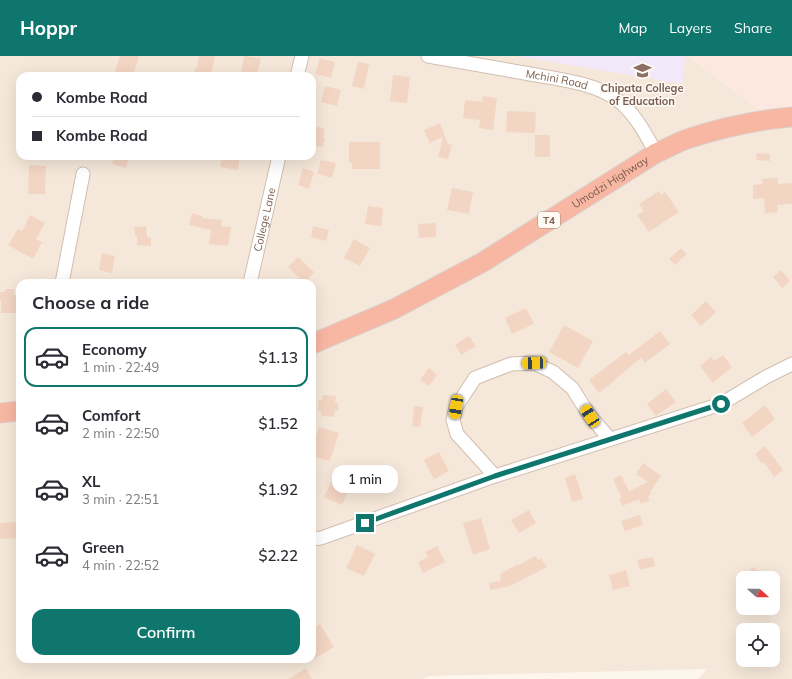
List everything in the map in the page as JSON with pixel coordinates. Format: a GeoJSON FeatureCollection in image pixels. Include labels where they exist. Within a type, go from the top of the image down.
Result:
{"type":"FeatureCollection","features":[{"type":"Feature","properties":{"kind":"highway","name":"Umodzi Highway"},"geometry":{"type":"LineString","coordinates":[[316,342],[394,309],[482,262],[656,153],[686,140],[727,128],[771,119],[792,117]]}},
{"type":"Feature","properties":{"kind":"highway"},"geometry":{"type":"LineString","coordinates":[[0,413],[16,411]]}},
{"type":"Feature","properties":{"kind":"street"},"geometry":{"type":"LineString","coordinates":[[298,72],[302,56]]}},
{"type":"Feature","properties":{"kind":"street","name":"Mchini Road"},"geometry":{"type":"LineString","coordinates":[[428,56],[572,82],[602,91],[619,101],[630,111],[656,153]]}},
{"type":"Feature","properties":{"kind":"street","name":"College Lane"},"geometry":{"type":"LineString","coordinates":[[251,279],[278,160]]}},
{"type":"Feature","properties":{"kind":"street"},"geometry":{"type":"LineString","coordinates":[[63,279],[83,174]]}},
{"type":"Feature","properties":{"kind":"street"},"geometry":{"type":"LineString","coordinates":[[495,476],[457,434],[454,420],[456,407],[475,378],[511,364],[534,363],[553,372],[572,388],[590,416],[610,439]]}},
{"type":"Feature","properties":{"kind":"street"},"geometry":{"type":"LineString","coordinates":[[316,539],[495,476],[721,404],[766,377],[792,364]]}},
{"type":"Feature","properties":{"kind":"shaded area"},"geometry":{"type":"Polygon","coordinates":[[[0,56],[688,56],[757,108],[792,112],[792,679],[698,679],[707,669],[429,676],[423,679],[0,679],[0,422],[16,418],[16,663],[316,663],[316,279],[16,279],[16,408],[0,410],[0,56]]]}},
{"type":"Feature","properties":{"kind":"shaded area","name":"Chipata College of Education"},"geometry":{"type":"Polygon","coordinates":[[[518,56],[685,56],[682,84],[518,56]]]}},
{"type":"Feature","properties":{"kind":"shaded area"},"geometry":{"type":"Polygon","coordinates":[[[688,56],[792,56],[792,112],[757,108],[688,56]]]}},
{"type":"Feature","properties":{"kind":"building"},"geometry":{"type":"Polygon","coordinates":[[[120,56],[139,56],[134,72],[114,72],[120,56]]]}},
{"type":"Feature","properties":{"kind":"building"},"geometry":{"type":"Polygon","coordinates":[[[199,56],[215,56],[212,72],[194,72],[195,68],[197,68],[199,56]]]}},
{"type":"Feature","properties":{"kind":"building"},"geometry":{"type":"Polygon","coordinates":[[[244,56],[261,58],[258,72],[241,72],[244,56]]]}},
{"type":"Feature","properties":{"kind":"building"},"geometry":{"type":"Polygon","coordinates":[[[320,58],[335,62],[331,78],[316,74],[320,58]]]}},
{"type":"Feature","properties":{"kind":"building"},"geometry":{"type":"Polygon","coordinates":[[[358,62],[369,64],[364,89],[352,86],[358,62]]]}},
{"type":"Feature","properties":{"kind":"building"},"geometry":{"type":"Polygon","coordinates":[[[393,75],[410,77],[407,103],[390,101],[393,75]]]}},
{"type":"Feature","properties":{"kind":"building"},"geometry":{"type":"Polygon","coordinates":[[[325,86],[341,90],[337,106],[321,102],[325,86]]]}},
{"type":"Feature","properties":{"kind":"building"},"geometry":{"type":"Polygon","coordinates":[[[483,96],[497,98],[493,130],[479,128],[480,120],[463,118],[465,100],[482,102],[483,96]]]}},
{"type":"Feature","properties":{"kind":"building"},"geometry":{"type":"Polygon","coordinates":[[[507,111],[536,112],[535,133],[506,132],[507,111]]]}},
{"type":"Feature","properties":{"kind":"building"},"geometry":{"type":"Polygon","coordinates":[[[440,123],[448,144],[452,145],[448,159],[438,157],[443,137],[430,143],[424,130],[440,123]]]}},
{"type":"Feature","properties":{"kind":"building"},"geometry":{"type":"Polygon","coordinates":[[[316,126],[325,129],[323,147],[316,146],[316,126]]]}},
{"type":"Feature","properties":{"kind":"building"},"geometry":{"type":"Polygon","coordinates":[[[535,135],[550,135],[550,157],[535,157],[535,135]]]}},
{"type":"Feature","properties":{"kind":"building"},"geometry":{"type":"Polygon","coordinates":[[[349,142],[380,142],[380,169],[352,169],[352,163],[349,163],[349,142]]]}},
{"type":"Feature","properties":{"kind":"building"},"geometry":{"type":"Polygon","coordinates":[[[757,153],[770,154],[770,161],[756,160],[757,153]]]}},
{"type":"Feature","properties":{"kind":"building"},"geometry":{"type":"Polygon","coordinates":[[[113,160],[128,160],[126,168],[112,164],[113,160]]]}},
{"type":"Feature","properties":{"kind":"building"},"geometry":{"type":"Polygon","coordinates":[[[221,160],[239,160],[238,170],[220,167],[221,160]]]}},
{"type":"Feature","properties":{"kind":"building"},"geometry":{"type":"Polygon","coordinates":[[[321,160],[336,163],[332,178],[317,174],[321,160]]]}},
{"type":"Feature","properties":{"kind":"building"},"geometry":{"type":"Polygon","coordinates":[[[29,165],[46,166],[45,194],[28,194],[29,165]]]}},
{"type":"Feature","properties":{"kind":"building"},"geometry":{"type":"Polygon","coordinates":[[[303,168],[314,172],[309,189],[298,185],[303,168]]]}},
{"type":"Feature","properties":{"kind":"building"},"geometry":{"type":"Polygon","coordinates":[[[778,178],[778,184],[792,183],[792,204],[777,205],[778,212],[765,213],[764,198],[753,199],[753,185],[763,184],[762,179],[778,178]]]}},
{"type":"Feature","properties":{"kind":"building"},"geometry":{"type":"Polygon","coordinates":[[[452,188],[473,192],[469,214],[447,210],[452,188]]]}},
{"type":"Feature","properties":{"kind":"building"},"geometry":{"type":"Polygon","coordinates":[[[659,191],[661,195],[665,192],[679,212],[649,232],[637,215],[644,211],[639,204],[659,191]]]}},
{"type":"Feature","properties":{"kind":"building"},"geometry":{"type":"Polygon","coordinates":[[[368,206],[383,208],[381,226],[365,224],[368,206]]]}},
{"type":"Feature","properties":{"kind":"building"},"geometry":{"type":"Polygon","coordinates":[[[192,213],[202,216],[202,218],[222,220],[221,226],[231,227],[228,246],[209,244],[211,230],[189,225],[192,213]]]}},
{"type":"Feature","properties":{"kind":"building"},"geometry":{"type":"Polygon","coordinates":[[[30,215],[45,223],[36,239],[42,242],[33,259],[8,245],[18,229],[22,231],[30,215]]]}},
{"type":"Feature","properties":{"kind":"building"},"geometry":{"type":"Polygon","coordinates":[[[436,223],[436,237],[419,238],[418,224],[436,223]]]}},
{"type":"Feature","properties":{"kind":"building"},"geometry":{"type":"Polygon","coordinates":[[[146,226],[147,237],[151,238],[151,246],[137,245],[137,236],[135,236],[134,227],[146,226]]]}},
{"type":"Feature","properties":{"kind":"building"},"geometry":{"type":"Polygon","coordinates":[[[313,226],[329,230],[326,241],[311,237],[313,226]]]}},
{"type":"Feature","properties":{"kind":"building"},"geometry":{"type":"Polygon","coordinates":[[[354,239],[370,248],[360,266],[344,258],[354,239]]]}},
{"type":"Feature","properties":{"kind":"building"},"geometry":{"type":"Polygon","coordinates":[[[681,248],[687,254],[675,265],[669,259],[681,248]]]}},
{"type":"Feature","properties":{"kind":"building"},"geometry":{"type":"Polygon","coordinates":[[[102,253],[115,256],[112,273],[99,270],[102,253]]]}},
{"type":"Feature","properties":{"kind":"building"},"geometry":{"type":"Polygon","coordinates":[[[298,257],[314,272],[308,279],[300,279],[288,267],[298,257]]]}},
{"type":"Feature","properties":{"kind":"building"},"geometry":{"type":"Polygon","coordinates":[[[781,270],[790,281],[782,288],[773,277],[781,270]]]}},
{"type":"Feature","properties":{"kind":"building"},"geometry":{"type":"Polygon","coordinates":[[[5,289],[14,289],[14,295],[16,295],[16,313],[1,313],[0,292],[5,292],[5,289]]]}},
{"type":"Feature","properties":{"kind":"building"},"geometry":{"type":"Polygon","coordinates":[[[706,301],[716,312],[701,326],[691,315],[706,301]]]}},
{"type":"Feature","properties":{"kind":"building"},"geometry":{"type":"Polygon","coordinates":[[[526,308],[534,324],[512,334],[505,318],[526,308]]]}},
{"type":"Feature","properties":{"kind":"building"},"geometry":{"type":"Polygon","coordinates":[[[564,325],[593,341],[578,368],[549,352],[564,325]]]}},
{"type":"Feature","properties":{"kind":"building"},"geometry":{"type":"Polygon","coordinates":[[[660,331],[670,344],[645,363],[641,358],[599,393],[589,380],[626,352],[629,355],[660,331]]]}},
{"type":"Feature","properties":{"kind":"building"},"geometry":{"type":"Polygon","coordinates":[[[469,336],[476,346],[461,355],[455,345],[469,336]]]}},
{"type":"Feature","properties":{"kind":"building"},"geometry":{"type":"Polygon","coordinates":[[[723,355],[732,367],[713,383],[700,366],[711,357],[714,361],[723,355]]]}},
{"type":"Feature","properties":{"kind":"building"},"geometry":{"type":"Polygon","coordinates":[[[429,368],[437,375],[429,386],[420,380],[429,368]]]}},
{"type":"Feature","properties":{"kind":"building"},"geometry":{"type":"Polygon","coordinates":[[[666,389],[676,402],[656,416],[647,404],[666,389]]]}},
{"type":"Feature","properties":{"kind":"building"},"geometry":{"type":"Polygon","coordinates":[[[323,395],[336,396],[335,403],[338,403],[338,411],[335,410],[334,417],[321,416],[321,411],[318,411],[319,400],[322,400],[323,395]]]}},
{"type":"Feature","properties":{"kind":"building"},"geometry":{"type":"Polygon","coordinates":[[[765,405],[775,419],[752,437],[742,423],[765,405]]]}},
{"type":"Feature","properties":{"kind":"building"},"geometry":{"type":"Polygon","coordinates":[[[414,406],[423,407],[420,427],[412,426],[414,406]]]}},
{"type":"Feature","properties":{"kind":"building"},"geometry":{"type":"Polygon","coordinates":[[[319,427],[339,433],[330,461],[316,457],[316,437],[319,427]]]}},
{"type":"Feature","properties":{"kind":"building"},"geometry":{"type":"Polygon","coordinates":[[[765,446],[783,470],[774,477],[764,462],[762,464],[755,454],[765,446]]]}},
{"type":"Feature","properties":{"kind":"building"},"geometry":{"type":"Polygon","coordinates":[[[439,452],[449,471],[434,479],[424,460],[439,452]]]}},
{"type":"Feature","properties":{"kind":"building"},"geometry":{"type":"Polygon","coordinates":[[[643,463],[661,476],[650,492],[651,494],[648,496],[650,500],[641,504],[639,499],[622,506],[619,499],[622,498],[613,479],[621,475],[629,491],[648,482],[636,474],[643,463]]]}},
{"type":"Feature","properties":{"kind":"building"},"geometry":{"type":"Polygon","coordinates":[[[575,474],[583,499],[572,502],[565,478],[575,474]]]}},
{"type":"Feature","properties":{"kind":"building"},"geometry":{"type":"Polygon","coordinates":[[[334,476],[351,484],[342,505],[324,497],[334,476]]]}},
{"type":"Feature","properties":{"kind":"building"},"geometry":{"type":"Polygon","coordinates":[[[529,510],[536,523],[519,533],[511,520],[529,510]]]}},
{"type":"Feature","properties":{"kind":"building"},"geometry":{"type":"Polygon","coordinates":[[[640,515],[643,525],[625,531],[621,521],[640,515]]]}},
{"type":"Feature","properties":{"kind":"building"},"geometry":{"type":"Polygon","coordinates":[[[481,518],[490,549],[473,555],[463,523],[481,518]]]}},
{"type":"Feature","properties":{"kind":"building"},"geometry":{"type":"Polygon","coordinates":[[[16,522],[16,538],[0,539],[0,523],[16,522]]]}},
{"type":"Feature","properties":{"kind":"building"},"geometry":{"type":"Polygon","coordinates":[[[357,545],[375,554],[364,576],[346,568],[357,545]]]}},
{"type":"Feature","properties":{"kind":"building"},"geometry":{"type":"Polygon","coordinates":[[[437,546],[445,562],[423,573],[418,562],[428,557],[425,552],[437,546]]]}},
{"type":"Feature","properties":{"kind":"building"},"geometry":{"type":"Polygon","coordinates":[[[535,556],[538,560],[541,558],[547,567],[510,586],[490,590],[489,583],[501,581],[500,574],[535,556]]]}},
{"type":"Feature","properties":{"kind":"building"},"geometry":{"type":"Polygon","coordinates":[[[653,557],[655,566],[640,570],[637,560],[653,557]]]}},
{"type":"Feature","properties":{"kind":"building"},"geometry":{"type":"Polygon","coordinates":[[[752,567],[759,571],[750,571],[752,567]]]}},
{"type":"Feature","properties":{"kind":"building"},"geometry":{"type":"Polygon","coordinates":[[[626,570],[630,586],[613,590],[609,575],[626,570]]]}},
{"type":"Feature","properties":{"kind":"building"},"geometry":{"type":"Polygon","coordinates":[[[320,624],[334,647],[316,658],[316,626],[320,624]]]}},
{"type":"Feature","properties":{"kind":"building"},"geometry":{"type":"Polygon","coordinates":[[[306,668],[312,679],[288,679],[306,668]]]}},
{"type":"Feature","properties":{"kind":"place","name":"Chipata College of Education"},"geometry":{"type":"Point","coordinates":[642,70]}},
{"type":"Feature","properties":{"kind":"route"},"geometry":{"type":"LineString","coordinates":[[365,523],[495,476],[721,404]]}}]}
